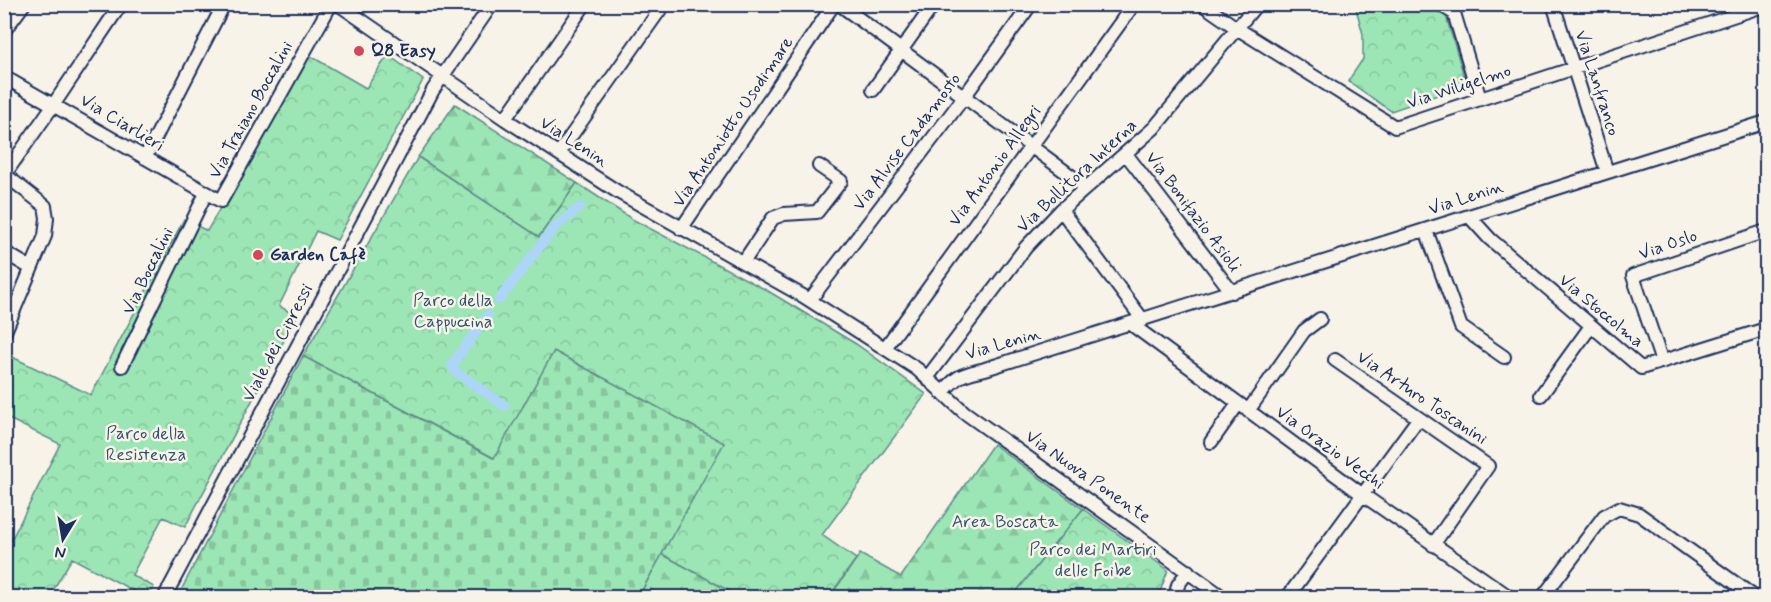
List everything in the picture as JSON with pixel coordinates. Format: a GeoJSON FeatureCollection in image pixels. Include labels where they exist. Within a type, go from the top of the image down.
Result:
{"type":"FeatureCollection","features":[{"type":"Feature","properties":{"kind":"street"},"geometry":{"type":"LineString","coordinates":[[4,31],[24,4]]}},
{"type":"Feature","properties":{"kind":"street"},"geometry":{"type":"LineString","coordinates":[[4,334],[45,236],[47,218],[45,206],[5,174],[121,4]]}},
{"type":"Feature","properties":{"kind":"street"},"geometry":{"type":"LineString","coordinates":[[146,158],[224,4]]}},
{"type":"Feature","properties":{"kind":"street","name":"Via Traiano Boccalini"},"geometry":{"type":"LineString","coordinates":[[221,201],[331,4]]}},
{"type":"Feature","properties":{"kind":"street","name":"Via Lenin"},"geometry":{"type":"LineString","coordinates":[[338,4],[505,119],[618,192],[681,229],[744,261],[885,348],[917,369],[942,393],[958,376],[965,373],[985,369],[1137,322],[1767,122]]}},
{"type":"Feature","properties":{"kind":"street","name":"Viale dei Cipressi"},"geometry":{"type":"LineString","coordinates":[[164,597],[442,75],[492,4]]}},
{"type":"Feature","properties":{"kind":"street"},"geometry":{"type":"LineString","coordinates":[[505,119],[585,4]]}},
{"type":"Feature","properties":{"kind":"street"},"geometry":{"type":"LineString","coordinates":[[559,153],[664,4]]}},
{"type":"Feature","properties":{"kind":"street","name":"Via Antoniotto Usodimare"},"geometry":{"type":"LineString","coordinates":[[681,229],[834,4]]}},
{"type":"Feature","properties":{"kind":"street"},"geometry":{"type":"LineString","coordinates":[[839,4],[1086,187]]}},
{"type":"Feature","properties":{"kind":"street"},"geometry":{"type":"LineString","coordinates":[[873,90],[934,4]]}},
{"type":"Feature","properties":{"kind":"street","name":"Via Alvise Cadamosto"},"geometry":{"type":"LineString","coordinates":[[810,300],[964,97],[1031,4]]}},
{"type":"Feature","properties":{"kind":"street","name":"Via Antonio Allegri"},"geometry":{"type":"LineString","coordinates":[[885,348],[1134,4]]}},
{"type":"Feature","properties":{"kind":"street"},"geometry":{"type":"LineString","coordinates":[[1202,4],[1238,29]]}},
{"type":"Feature","properties":{"kind":"street","name":"Via Bollitora Interna"},"geometry":{"type":"LineString","coordinates":[[927,378],[1026,247],[1061,210],[1154,128],[1257,4]]}},
{"type":"Feature","properties":{"kind":"street"},"geometry":{"type":"LineString","coordinates":[[1439,4],[1454,12],[1480,99]]}},
{"type":"Feature","properties":{"kind":"street","name":"Via Lanfranco"},"geometry":{"type":"LineString","coordinates":[[1552,4],[1606,172]]}},
{"type":"Feature","properties":{"kind":"street","name":"Via Wiligelmo"},"geometry":{"type":"LineString","coordinates":[[1238,29],[1395,127],[1767,5]]}},
{"type":"Feature","properties":{"kind":"street","name":"Via Ciarlieri"},"geometry":{"type":"LineString","coordinates":[[4,77],[221,201]]}},
{"type":"Feature","properties":{"kind":"street","name":"Via Bonifazio Asioli"},"geometry":{"type":"LineString","coordinates":[[1126,154],[1232,292]]}},
{"type":"Feature","properties":{"kind":"street"},"geometry":{"type":"LineString","coordinates":[[744,261],[773,218],[784,214],[818,212],[841,181],[819,166]]}},
{"type":"Feature","properties":{"kind":"street","name":"Via Boccalini"},"geometry":{"type":"LineString","coordinates":[[122,366],[206,193]]}},
{"type":"Feature","properties":{"kind":"street","name":"Via Orazio Vecchi"},"geometry":{"type":"LineString","coordinates":[[1061,210],[1137,322],[1243,407],[1433,545],[1511,597]]}},
{"type":"Feature","properties":{"kind":"street","name":"Via Stoccolma"},"geometry":{"type":"LineString","coordinates":[[1469,216],[1490,239],[1641,368],[1767,329]]}},
{"type":"Feature","properties":{"kind":"street"},"geometry":{"type":"LineString","coordinates":[[1426,230],[1461,327],[1504,357]]}},
{"type":"Feature","properties":{"kind":"street","name":"Via Oslo"},"geometry":{"type":"LineString","coordinates":[[1662,362],[1633,276],[1767,231]]}},
{"type":"Feature","properties":{"kind":"street"},"geometry":{"type":"LineString","coordinates":[[4,252],[31,268]]}},
{"type":"Feature","properties":{"kind":"street"},"geometry":{"type":"LineString","coordinates":[[1211,442],[1243,407],[1304,331],[1320,319]]}},
{"type":"Feature","properties":{"kind":"street"},"geometry":{"type":"LineString","coordinates":[[1541,395],[1591,326]]}},
{"type":"Feature","properties":{"kind":"street","name":"Via Arturo Toscanini"},"geometry":{"type":"LineString","coordinates":[[1335,360],[1488,466],[1433,545]]}},
{"type":"Feature","properties":{"kind":"street","name":"Via Nuova Ponente"},"geometry":{"type":"LineString","coordinates":[[942,393],[964,412],[1188,571],[1211,594],[1224,597]]}},
{"type":"Feature","properties":{"kind":"street"},"geometry":{"type":"LineString","coordinates":[[1287,597],[1418,419]]}},
{"type":"Feature","properties":{"kind":"street"},"geometry":{"type":"LineString","coordinates":[[1542,597],[1604,516],[1619,508],[1639,514],[1756,597]]}},
{"type":"Feature","properties":{"kind":"street"},"geometry":{"type":"LineString","coordinates":[[1175,597],[1178,585],[1188,571]]}},
{"type":"Feature","properties":{"kind":"green space"},"geometry":{"type":"Polygon","coordinates":[[[1355,5],[1427,5],[1446,16],[1464,76],[1461,87],[1391,111],[1348,81],[1363,59],[1363,34],[1355,5]]]}},
{"type":"Feature","properties":{"kind":"green space","name":"Parco della Resistenza"},"geometry":{"type":"Polygon","coordinates":[[[307,54],[366,88],[388,55],[423,80],[337,240],[316,231],[279,306],[297,316],[185,527],[163,517],[132,575],[154,587],[149,597],[145,597],[72,558],[49,597],[5,597],[5,552],[60,444],[5,417],[4,353],[91,395],[184,219],[207,231],[307,54]]]}},
{"type":"Feature","properties":{"kind":"green space"},"geometry":{"type":"Polygon","coordinates":[[[455,104],[577,183],[539,237],[418,157],[455,104]]]}},
{"type":"Feature","properties":{"kind":"green space","name":"Parco della Cappuccina"},"geometry":{"type":"Polygon","coordinates":[[[418,157],[539,237],[577,183],[632,219],[768,291],[856,344],[926,394],[822,535],[856,559],[829,597],[740,597],[662,554],[724,443],[554,351],[494,458],[303,356],[418,157]]]}},
{"type":"Feature","properties":{"kind":"green space"},"geometry":{"type":"Polygon","coordinates":[[[554,351],[725,443],[638,597],[177,598],[303,356],[493,458],[554,351]]]}},
{"type":"Feature","properties":{"kind":"green space","name":"Area Boscata"},"geometry":{"type":"Polygon","coordinates":[[[993,444],[1083,509],[1012,597],[829,598],[860,554],[901,577],[993,444]]]}},
{"type":"Feature","properties":{"kind":"green space","name":"Parco dei Martiri delle Foibe"},"geometry":{"type":"Polygon","coordinates":[[[1083,509],[1168,570],[1158,597],[1012,597],[1083,509]]]}},
{"type":"Feature","properties":{"kind":"green space"},"geometry":{"type":"Polygon","coordinates":[[[662,554],[740,597],[638,598],[662,554]]]}},
{"type":"Feature","properties":{"kind":"waterway"},"geometry":{"type":"LineString","coordinates":[[499,300],[554,228],[580,207]]}},
{"type":"Feature","properties":{"kind":"waterway"},"geometry":{"type":"LineString","coordinates":[[488,315],[452,365],[455,371],[505,406]]}},
{"type":"Feature","properties":{"kind":"place","name":"Q8 Easy"},"geometry":{"type":"Point","coordinates":[359,51]}},
{"type":"Feature","properties":{"kind":"place","name":"Garden Cafè"},"geometry":{"type":"Point","coordinates":[258,255]}}]}
